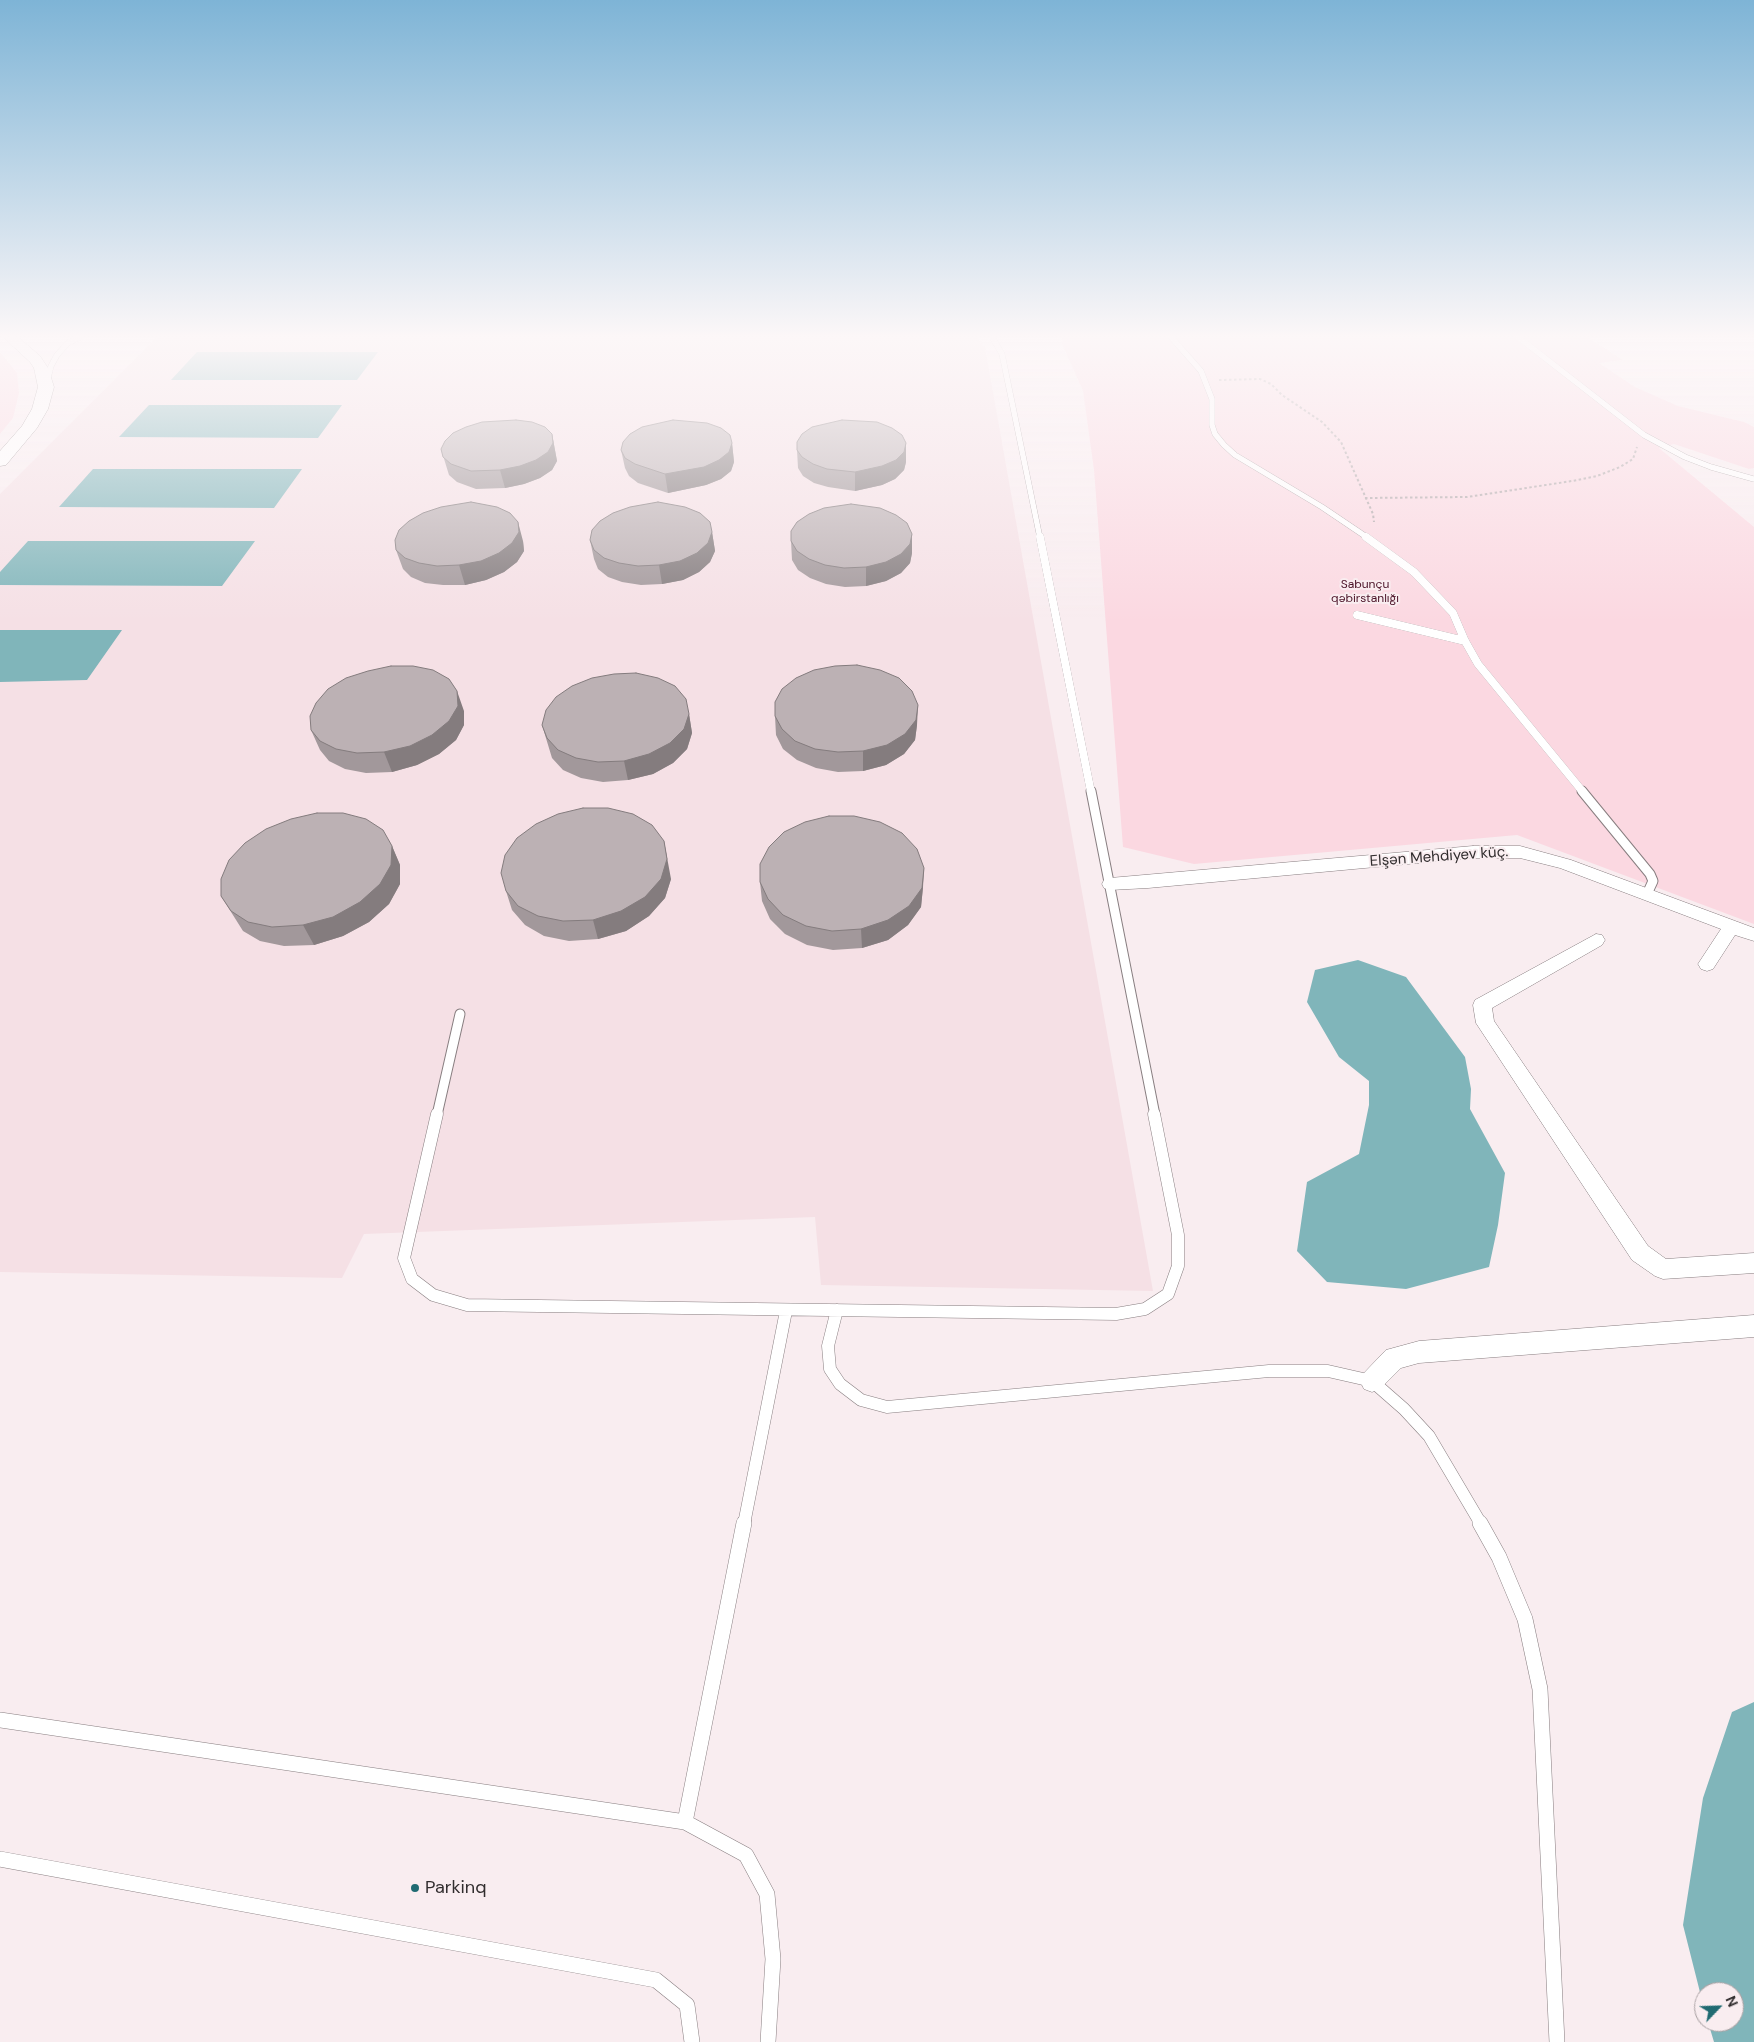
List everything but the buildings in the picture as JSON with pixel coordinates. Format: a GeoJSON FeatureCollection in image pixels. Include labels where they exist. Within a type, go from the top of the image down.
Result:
{"type":"FeatureCollection","features":[{"type":"Feature","properties":{"kind":"main road"},"geometry":{"type":"LineString","coordinates":[[0,461],[25,432]]}},
{"type":"Feature","properties":{"kind":"street","name":"Elşən Mehdiyev küç."},"geometry":{"type":"LineString","coordinates":[[1110,884],[1504,851],[1534,854],[1558,861],[1754,935]]}},
{"type":"Feature","properties":{"kind":"street"},"geometry":{"type":"LineString","coordinates":[[1707,964],[1732,926]]}},
{"type":"Feature","properties":{"kind":"street"},"geometry":{"type":"LineString","coordinates":[[1596,940],[1482,1005],[1486,1023],[1640,1252],[1663,1269],[1754,1263]]}},
{"type":"Feature","properties":{"kind":"street"},"geometry":{"type":"LineString","coordinates":[[1372,1381],[1394,1358],[1419,1352],[1754,1326]]}},
{"type":"Feature","properties":{"kind":"lane"},"geometry":{"type":"LineString","coordinates":[[460,1014],[404,1258],[412,1279],[433,1295],[467,1305],[1116,1314],[1145,1309],[1168,1294],[1178,1266],[1178,1236],[1110,884],[1019,432]]}},
{"type":"Feature","properties":{"kind":"lane"},"geometry":{"type":"LineString","coordinates":[[1214,432],[1235,455],[1295,490],[1370,539],[1414,572],[1442,599],[1453,613],[1465,641],[1478,664],[1650,874],[1653,881],[1647,894]]}},
{"type":"Feature","properties":{"kind":"lane"},"geometry":{"type":"LineString","coordinates":[[1641,432],[1685,457],[1711,468],[1754,479]]}},
{"type":"Feature","properties":{"kind":"lane"},"geometry":{"type":"LineString","coordinates":[[1357,615],[1465,641]]}},
{"type":"Feature","properties":{"kind":"lane"},"geometry":{"type":"LineString","coordinates":[[686,1822],[786,1310]]}},
{"type":"Feature","properties":{"kind":"lane"},"geometry":{"type":"LineString","coordinates":[[837,1310],[828,1346],[830,1369],[840,1384],[861,1400],[887,1408],[1269,1371],[1328,1371],[1372,1381],[1404,1409],[1429,1436],[1459,1484],[1499,1557],[1525,1619],[1540,1689],[1558,2042]]}},
{"type":"Feature","properties":{"kind":"lane"},"geometry":{"type":"LineString","coordinates":[[0,1720],[686,1822],[746,1855],[767,1894],[774,1959],[768,2042]]}},
{"type":"Feature","properties":{"kind":"lane"},"geometry":{"type":"LineString","coordinates":[[0,1859],[656,1980],[687,2005],[692,2042]]}},
{"type":"Feature","properties":{"kind":"path"},"geometry":{"type":"LineString","coordinates":[[1332,432],[1341,442],[1373,514],[1376,530],[1370,539]]}},
{"type":"Feature","properties":{"kind":"path"},"geometry":{"type":"LineString","coordinates":[[1366,498],[1467,497],[1597,476],[1620,467],[1633,459],[1636,442],[1644,435]]}},
{"type":"Feature","properties":{"kind":"shaded area"},"geometry":{"type":"Polygon","coordinates":[[[62,432],[1000,432],[1153,1291],[821,1285],[815,1217],[364,1234],[342,1278],[0,1272],[0,494],[62,432]]]}},
{"type":"Feature","properties":{"kind":"green space","name":"Sabunçu qəbirstanlığı"},"geometry":{"type":"Polygon","coordinates":[[[1089,432],[1754,432],[1754,468],[1749,469],[1674,444],[1659,448],[1754,527],[1754,924],[1517,835],[1194,864],[1123,847],[1094,470],[1089,432]]]}},
{"type":"Feature","properties":{"kind":"water"},"geometry":{"type":"Polygon","coordinates":[[[123,432],[322,432],[318,438],[119,437],[123,432]]]}},
{"type":"Feature","properties":{"kind":"water"},"geometry":{"type":"Polygon","coordinates":[[[93,469],[302,469],[274,508],[59,507],[93,469]]]}},
{"type":"Feature","properties":{"kind":"water"},"geometry":{"type":"Polygon","coordinates":[[[28,541],[255,541],[222,586],[0,585],[0,572],[28,541]]]}},
{"type":"Feature","properties":{"kind":"water"},"geometry":{"type":"Polygon","coordinates":[[[0,630],[122,630],[87,680],[0,682],[0,630]]]}},
{"type":"Feature","properties":{"kind":"water"},"geometry":{"type":"Polygon","coordinates":[[[1358,960],[1406,977],[1465,1057],[1471,1089],[1470,1109],[1505,1173],[1498,1225],[1489,1267],[1406,1289],[1327,1282],[1297,1251],[1307,1182],[1359,1154],[1369,1105],[1369,1081],[1339,1057],[1307,1002],[1315,970],[1358,960]]]}},
{"type":"Feature","properties":{"kind":"water"},"geometry":{"type":"Polygon","coordinates":[[[1754,1702],[1754,2042],[1714,2042],[1711,2032],[1744,2032],[1744,1982],[1697,1982],[1683,1925],[1703,1798],[1732,1712],[1754,1702]]]}},
{"type":"Feature","properties":{"kind":"place","name":"Parkinq"},"geometry":{"type":"Point","coordinates":[415,1888]}}]}
